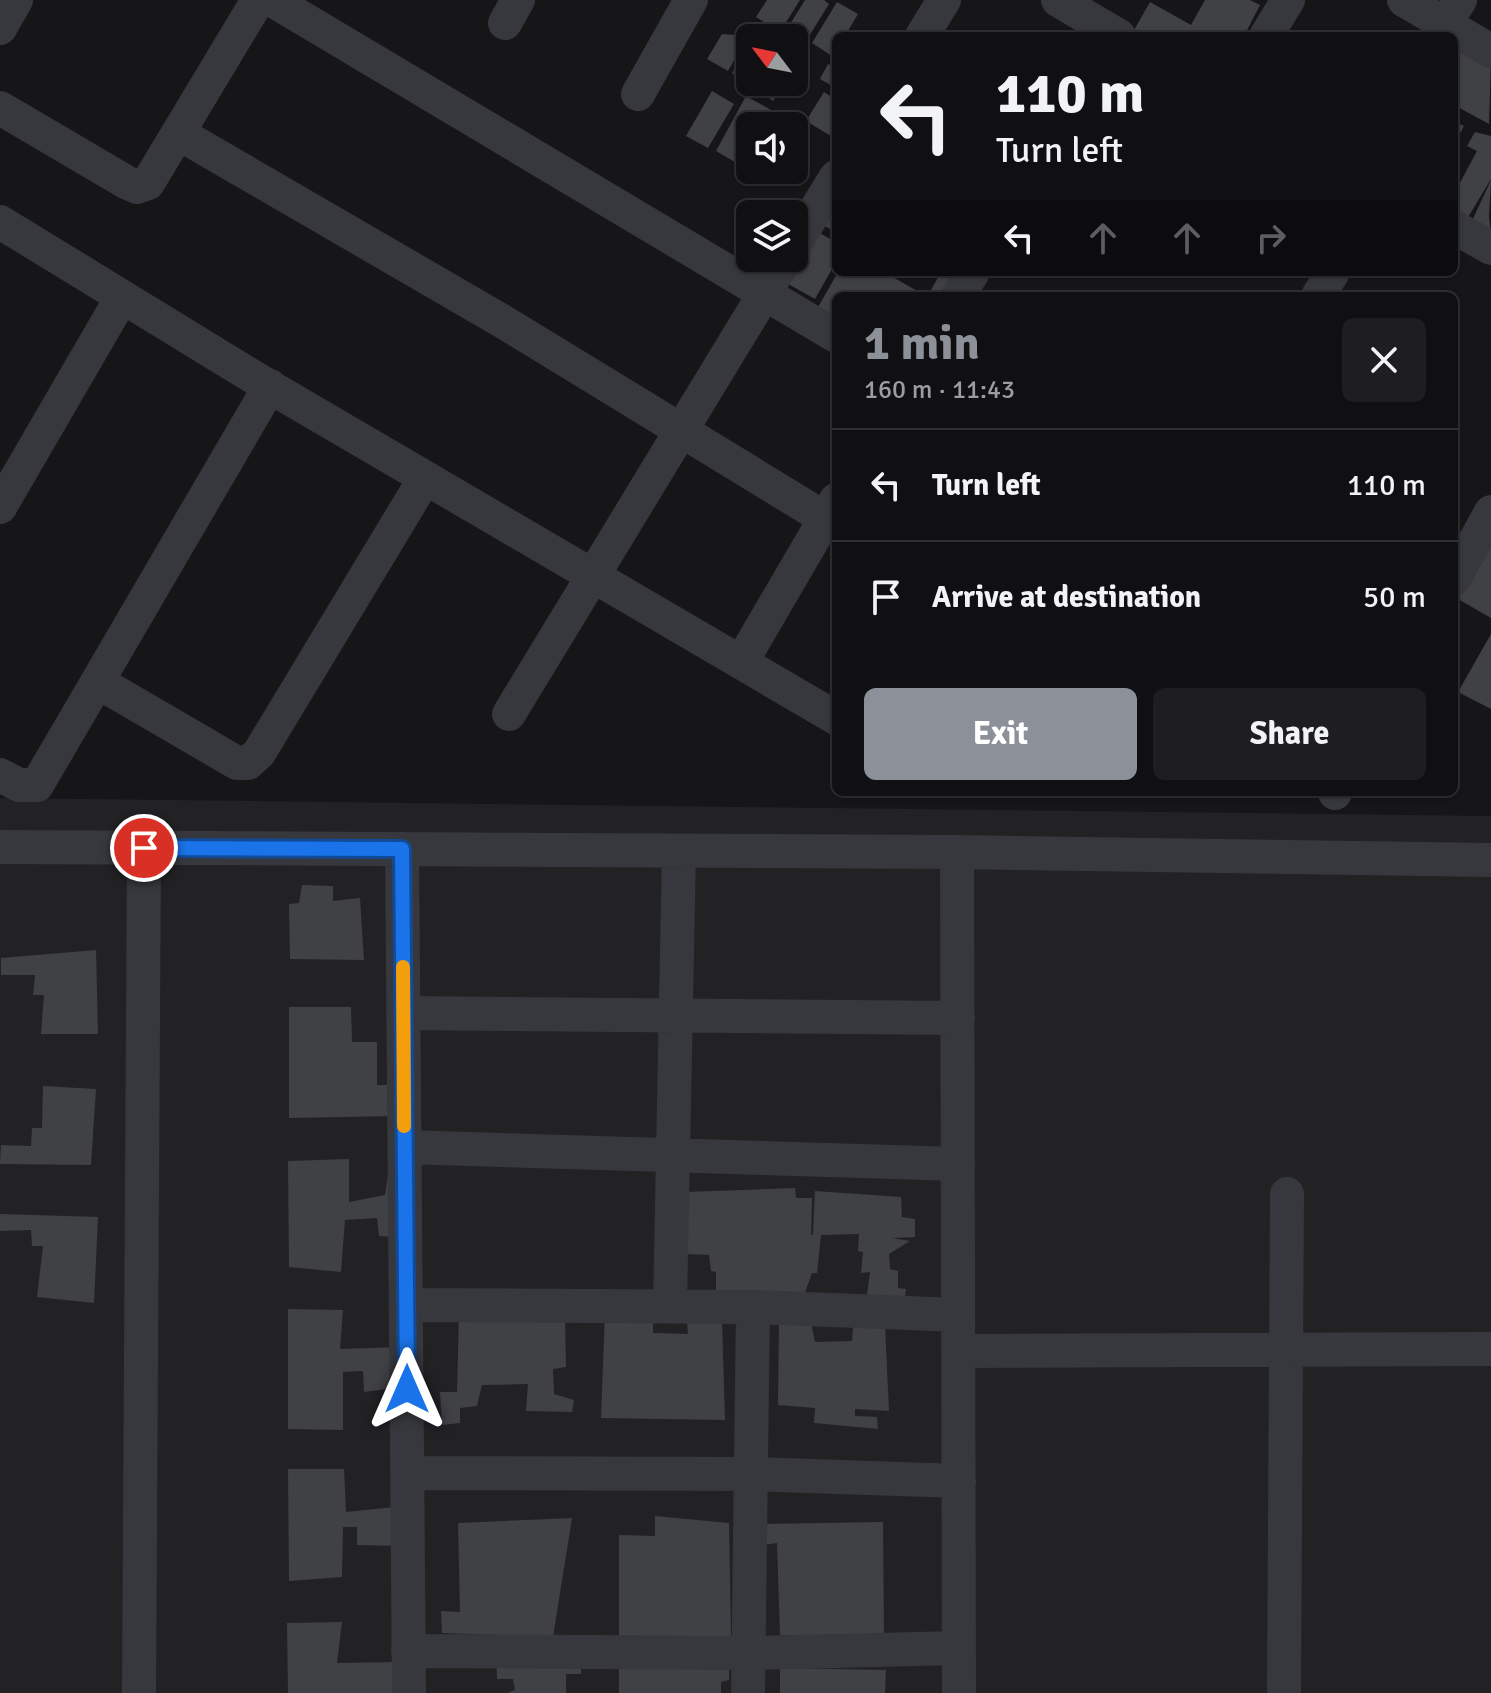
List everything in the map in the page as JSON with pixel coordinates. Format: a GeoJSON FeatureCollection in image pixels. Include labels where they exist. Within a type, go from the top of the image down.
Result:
{"type":"FeatureCollection","features":[{"type":"Feature","properties":{"kind":"street"},"geometry":{"type":"LineString","coordinates":[[0,28],[16,0]]}},
{"type":"Feature","properties":{"kind":"street"},"geometry":{"type":"LineString","coordinates":[[0,108],[137,187],[148,183],[258,0]]}},
{"type":"Feature","properties":{"kind":"street"},"geometry":{"type":"LineString","coordinates":[[272,0],[832,334]]}},
{"type":"Feature","properties":{"kind":"street"},"geometry":{"type":"LineString","coordinates":[[638,94],[691,0]]}},
{"type":"Feature","properties":{"kind":"street"},"geometry":{"type":"LineString","coordinates":[[924,32],[944,0]]}},
{"type":"Feature","properties":{"kind":"street"},"geometry":{"type":"LineString","coordinates":[[1058,0],[1111,32]]}},
{"type":"Feature","properties":{"kind":"street"},"geometry":{"type":"LineString","coordinates":[[1268,32],[1288,0]]}},
{"type":"Feature","properties":{"kind":"street"},"geometry":{"type":"LineString","coordinates":[[1404,0],[1453,12],[1491,51]]}},
{"type":"Feature","properties":{"kind":"street"},"geometry":{"type":"LineString","coordinates":[[178,133],[502,321],[682,430],[832,514],[742,661]]}},
{"type":"Feature","properties":{"kind":"street"},"geometry":{"type":"LineString","coordinates":[[808,222],[832,183]]}},
{"type":"Feature","properties":{"kind":"street"},"geometry":{"type":"LineString","coordinates":[[0,222],[425,478],[832,716]]}},
{"type":"Feature","properties":{"kind":"street"},"geometry":{"type":"LineString","coordinates":[[1458,229],[1491,248]]}},
{"type":"Feature","properties":{"kind":"street"},"geometry":{"type":"LineString","coordinates":[[509,714],[777,272]]}},
{"type":"Feature","properties":{"kind":"street"},"geometry":{"type":"LineString","coordinates":[[0,507],[13,454],[122,297]]}},
{"type":"Feature","properties":{"kind":"street"},"geometry":{"type":"LineString","coordinates":[[0,775],[19,785],[37,785],[270,386]]}},
{"type":"Feature","properties":{"kind":"street"},"geometry":{"type":"LineString","coordinates":[[98,682],[237,763],[248,763],[259,753],[425,478]]}},
{"type":"Feature","properties":{"kind":"street"},"geometry":{"type":"LineString","coordinates":[[1458,572],[1491,512]]}},
{"type":"Feature","properties":{"kind":"street"},"geometry":{"type":"LineString","coordinates":[[0,847],[957,852],[1491,860]]}},
{"type":"Feature","properties":{"kind":"street"},"geometry":{"type":"LineString","coordinates":[[139,1693],[144,848]]}},
{"type":"Feature","properties":{"kind":"street"},"geometry":{"type":"LineString","coordinates":[[402,849],[409,1693]]}},
{"type":"Feature","properties":{"kind":"street"},"geometry":{"type":"LineString","coordinates":[[670,1306],[679,851]]}},
{"type":"Feature","properties":{"kind":"street"},"geometry":{"type":"LineString","coordinates":[[957,852],[959,1693]]}},
{"type":"Feature","properties":{"kind":"street"},"geometry":{"type":"LineString","coordinates":[[404,1013],[958,1018]]}},
{"type":"Feature","properties":{"kind":"street"},"geometry":{"type":"LineString","coordinates":[[405,1147],[958,1164]]}},
{"type":"Feature","properties":{"kind":"street"},"geometry":{"type":"LineString","coordinates":[[1284,1693],[1287,1194]]}},
{"type":"Feature","properties":{"kind":"street"},"geometry":{"type":"LineString","coordinates":[[406,1305],[753,1307],[958,1315]]}},
{"type":"Feature","properties":{"kind":"street"},"geometry":{"type":"LineString","coordinates":[[748,1693],[753,1307]]}},
{"type":"Feature","properties":{"kind":"street"},"geometry":{"type":"LineString","coordinates":[[959,1351],[1491,1349]]}},
{"type":"Feature","properties":{"kind":"street"},"geometry":{"type":"LineString","coordinates":[[407,1473],[751,1474],[959,1481]]}},
{"type":"Feature","properties":{"kind":"street"},"geometry":{"type":"LineString","coordinates":[[408,1651],[749,1653],[959,1648]]}},
{"type":"Feature","properties":{"kind":"shaded area"},"geometry":{"type":"Polygon","coordinates":[[[0,798],[1491,816],[1491,1693],[0,1693],[0,798]]]}},
{"type":"Feature","properties":{"kind":"building"},"geometry":{"type":"Polygon","coordinates":[[[767,0],[800,0],[785,24],[767,24],[756,17],[767,0]]]}},
{"type":"Feature","properties":{"kind":"building"},"geometry":{"type":"Polygon","coordinates":[[[805,0],[824,0],[829,4],[808,38],[808,24],[790,24],[805,0]]]}},
{"type":"Feature","properties":{"kind":"building"},"geometry":{"type":"Polygon","coordinates":[[[1205,0],[1250,0],[1260,5],[1246,32],[1133,32],[1150,2],[1191,25],[1205,0]]]}},
{"type":"Feature","properties":{"kind":"building"},"geometry":{"type":"Polygon","coordinates":[[[837,2],[858,14],[847,32],[832,32],[832,56],[812,43],[837,2]]]}},
{"type":"Feature","properties":{"kind":"building"},"geometry":{"type":"Polygon","coordinates":[[[722,34],[736,35],[736,57],[728,71],[707,59],[722,34]]]}},
{"type":"Feature","properties":{"kind":"building"},"geometry":{"type":"Polygon","coordinates":[[[1458,43],[1491,61],[1489,124],[1458,107],[1458,43]]]}},
{"type":"Feature","properties":{"kind":"building"},"geometry":{"type":"Polygon","coordinates":[[[828,64],[832,66],[832,86],[820,79],[828,64]]]}},
{"type":"Feature","properties":{"kind":"building"},"geometry":{"type":"Polygon","coordinates":[[[712,91],[734,104],[708,148],[686,136],[712,91]]]}},
{"type":"Feature","properties":{"kind":"building"},"geometry":{"type":"Polygon","coordinates":[[[824,92],[832,97],[832,137],[808,122],[824,92]]]}},
{"type":"Feature","properties":{"kind":"building"},"geometry":{"type":"Polygon","coordinates":[[[746,96],[775,112],[737,112],[746,96]]]}},
{"type":"Feature","properties":{"kind":"building"},"geometry":{"type":"Polygon","coordinates":[[[736,114],[736,163],[716,151],[736,114]]]}},
{"type":"Feature","properties":{"kind":"building"},"geometry":{"type":"Polygon","coordinates":[[[1458,123],[1464,126],[1458,137],[1458,123]]]}},
{"type":"Feature","properties":{"kind":"building"},"geometry":{"type":"Polygon","coordinates":[[[1475,132],[1491,136],[1491,179],[1467,219],[1458,214],[1458,187],[1477,151],[1467,146],[1475,132]]]}},
{"type":"Feature","properties":{"kind":"building"},"geometry":{"type":"Polygon","coordinates":[[[1491,180],[1489,217],[1491,234],[1471,223],[1491,180]]]}},
{"type":"Feature","properties":{"kind":"building"},"geometry":{"type":"Polygon","coordinates":[[[832,200],[832,230],[819,223],[832,200]]]}},
{"type":"Feature","properties":{"kind":"building"},"geometry":{"type":"Polygon","coordinates":[[[810,228],[832,240],[832,269],[815,299],[781,280],[785,272],[808,272],[810,228]]]}},
{"type":"Feature","properties":{"kind":"building"},"geometry":{"type":"Polygon","coordinates":[[[836,276],[891,276],[919,292],[832,292],[832,318],[817,309],[836,276]]]}},
{"type":"Feature","properties":{"kind":"building"},"geometry":{"type":"Polygon","coordinates":[[[939,276],[960,276],[950,292],[931,290],[939,276]]]}},
{"type":"Feature","properties":{"kind":"building"},"geometry":{"type":"Polygon","coordinates":[[[1491,541],[1491,618],[1458,599],[1491,541]]]}},
{"type":"Feature","properties":{"kind":"building"},"geometry":{"type":"Polygon","coordinates":[[[1491,634],[1491,709],[1458,692],[1491,634]]]}},
{"type":"Feature","properties":{"kind":"building"},"geometry":{"type":"Polygon","coordinates":[[[302,885],[333,886],[333,901],[360,898],[364,960],[290,959],[289,904],[299,903],[302,885]]]}},
{"type":"Feature","properties":{"kind":"building"},"geometry":{"type":"Polygon","coordinates":[[[96,950],[98,1034],[41,1034],[44,995],[33,995],[35,975],[1,975],[1,958],[96,950]]]}},
{"type":"Feature","properties":{"kind":"building"},"geometry":{"type":"Polygon","coordinates":[[[289,1007],[351,1007],[352,1042],[377,1042],[377,1085],[391,1085],[396,1116],[289,1118],[289,1007]]]}},
{"type":"Feature","properties":{"kind":"building"},"geometry":{"type":"Polygon","coordinates":[[[43,1086],[96,1089],[91,1165],[0,1164],[1,1145],[31,1146],[32,1128],[42,1128],[43,1086]]]}},
{"type":"Feature","properties":{"kind":"building"},"geometry":{"type":"Polygon","coordinates":[[[349,1159],[349,1202],[385,1195],[388,1174],[397,1175],[397,1237],[379,1236],[377,1218],[345,1220],[341,1272],[289,1267],[288,1161],[349,1159]]]}},
{"type":"Feature","properties":{"kind":"building"},"geometry":{"type":"Polygon","coordinates":[[[795,1188],[796,1198],[812,1198],[811,1235],[815,1191],[901,1197],[902,1217],[915,1219],[915,1237],[892,1238],[910,1241],[889,1254],[890,1269],[898,1271],[898,1288],[906,1289],[905,1297],[867,1295],[870,1272],[861,1273],[863,1252],[858,1251],[859,1234],[821,1235],[817,1273],[812,1273],[804,1295],[716,1294],[716,1272],[711,1271],[709,1255],[685,1254],[685,1192],[795,1188]]]}},
{"type":"Feature","properties":{"kind":"building"},"geometry":{"type":"Polygon","coordinates":[[[0,1214],[98,1217],[94,1303],[37,1297],[43,1246],[32,1246],[31,1230],[0,1231],[0,1214]]]}},
{"type":"Feature","properties":{"kind":"building"},"geometry":{"type":"Polygon","coordinates":[[[288,1309],[343,1310],[340,1349],[399,1347],[401,1387],[364,1392],[363,1371],[343,1372],[343,1430],[288,1429],[288,1309]]]}},
{"type":"Feature","properties":{"kind":"building"},"geometry":{"type":"Polygon","coordinates":[[[459,1312],[565,1318],[566,1367],[553,1369],[554,1394],[574,1400],[572,1412],[526,1411],[528,1384],[482,1385],[477,1406],[460,1408],[460,1423],[442,1425],[440,1392],[457,1392],[459,1312]]]}},
{"type":"Feature","properties":{"kind":"building"},"geometry":{"type":"Polygon","coordinates":[[[605,1312],[653,1318],[653,1333],[688,1334],[687,1322],[722,1321],[725,1420],[601,1418],[605,1312]]]}},
{"type":"Feature","properties":{"kind":"building"},"geometry":{"type":"Polygon","coordinates":[[[779,1322],[811,1323],[815,1342],[852,1341],[853,1326],[885,1325],[889,1411],[855,1409],[855,1416],[877,1417],[878,1429],[814,1423],[815,1408],[778,1405],[779,1322]]]}},
{"type":"Feature","properties":{"kind":"building"},"geometry":{"type":"Polygon","coordinates":[[[288,1469],[344,1469],[346,1512],[395,1507],[398,1546],[357,1545],[357,1527],[343,1527],[342,1577],[289,1581],[288,1469]]]}},
{"type":"Feature","properties":{"kind":"building"},"geometry":{"type":"Polygon","coordinates":[[[655,1516],[729,1523],[731,1638],[619,1638],[619,1535],[655,1536],[655,1516]]]}},
{"type":"Feature","properties":{"kind":"building"},"geometry":{"type":"Polygon","coordinates":[[[572,1518],[553,1637],[442,1633],[441,1611],[460,1612],[458,1523],[572,1518]]]}},
{"type":"Feature","properties":{"kind":"building"},"geometry":{"type":"Polygon","coordinates":[[[883,1522],[884,1637],[780,1635],[777,1543],[763,1545],[762,1524],[883,1522]]]}},
{"type":"Feature","properties":{"kind":"building"},"geometry":{"type":"Polygon","coordinates":[[[342,1622],[337,1663],[399,1662],[399,1693],[288,1693],[287,1623],[342,1622]]]}},
{"type":"Feature","properties":{"kind":"building"},"geometry":{"type":"Polygon","coordinates":[[[496,1652],[581,1652],[581,1674],[566,1674],[566,1693],[507,1693],[515,1690],[513,1679],[497,1679],[496,1652]]]}},
{"type":"Feature","properties":{"kind":"building"},"geometry":{"type":"Polygon","coordinates":[[[729,1664],[729,1680],[721,1682],[721,1693],[619,1693],[619,1669],[729,1664]]]}},
{"type":"Feature","properties":{"kind":"building"},"geometry":{"type":"Polygon","coordinates":[[[780,1668],[886,1670],[885,1693],[780,1693],[780,1668]]]}},
{"type":"Feature","properties":{"kind":"slow traffic"},"geometry":{"type":"LineString","coordinates":[[403,967],[404,1126]]}},
{"type":"Feature","properties":{"kind":"route"},"geometry":{"type":"LineString","coordinates":[[144,848],[402,849],[407,1389]]}}]}
